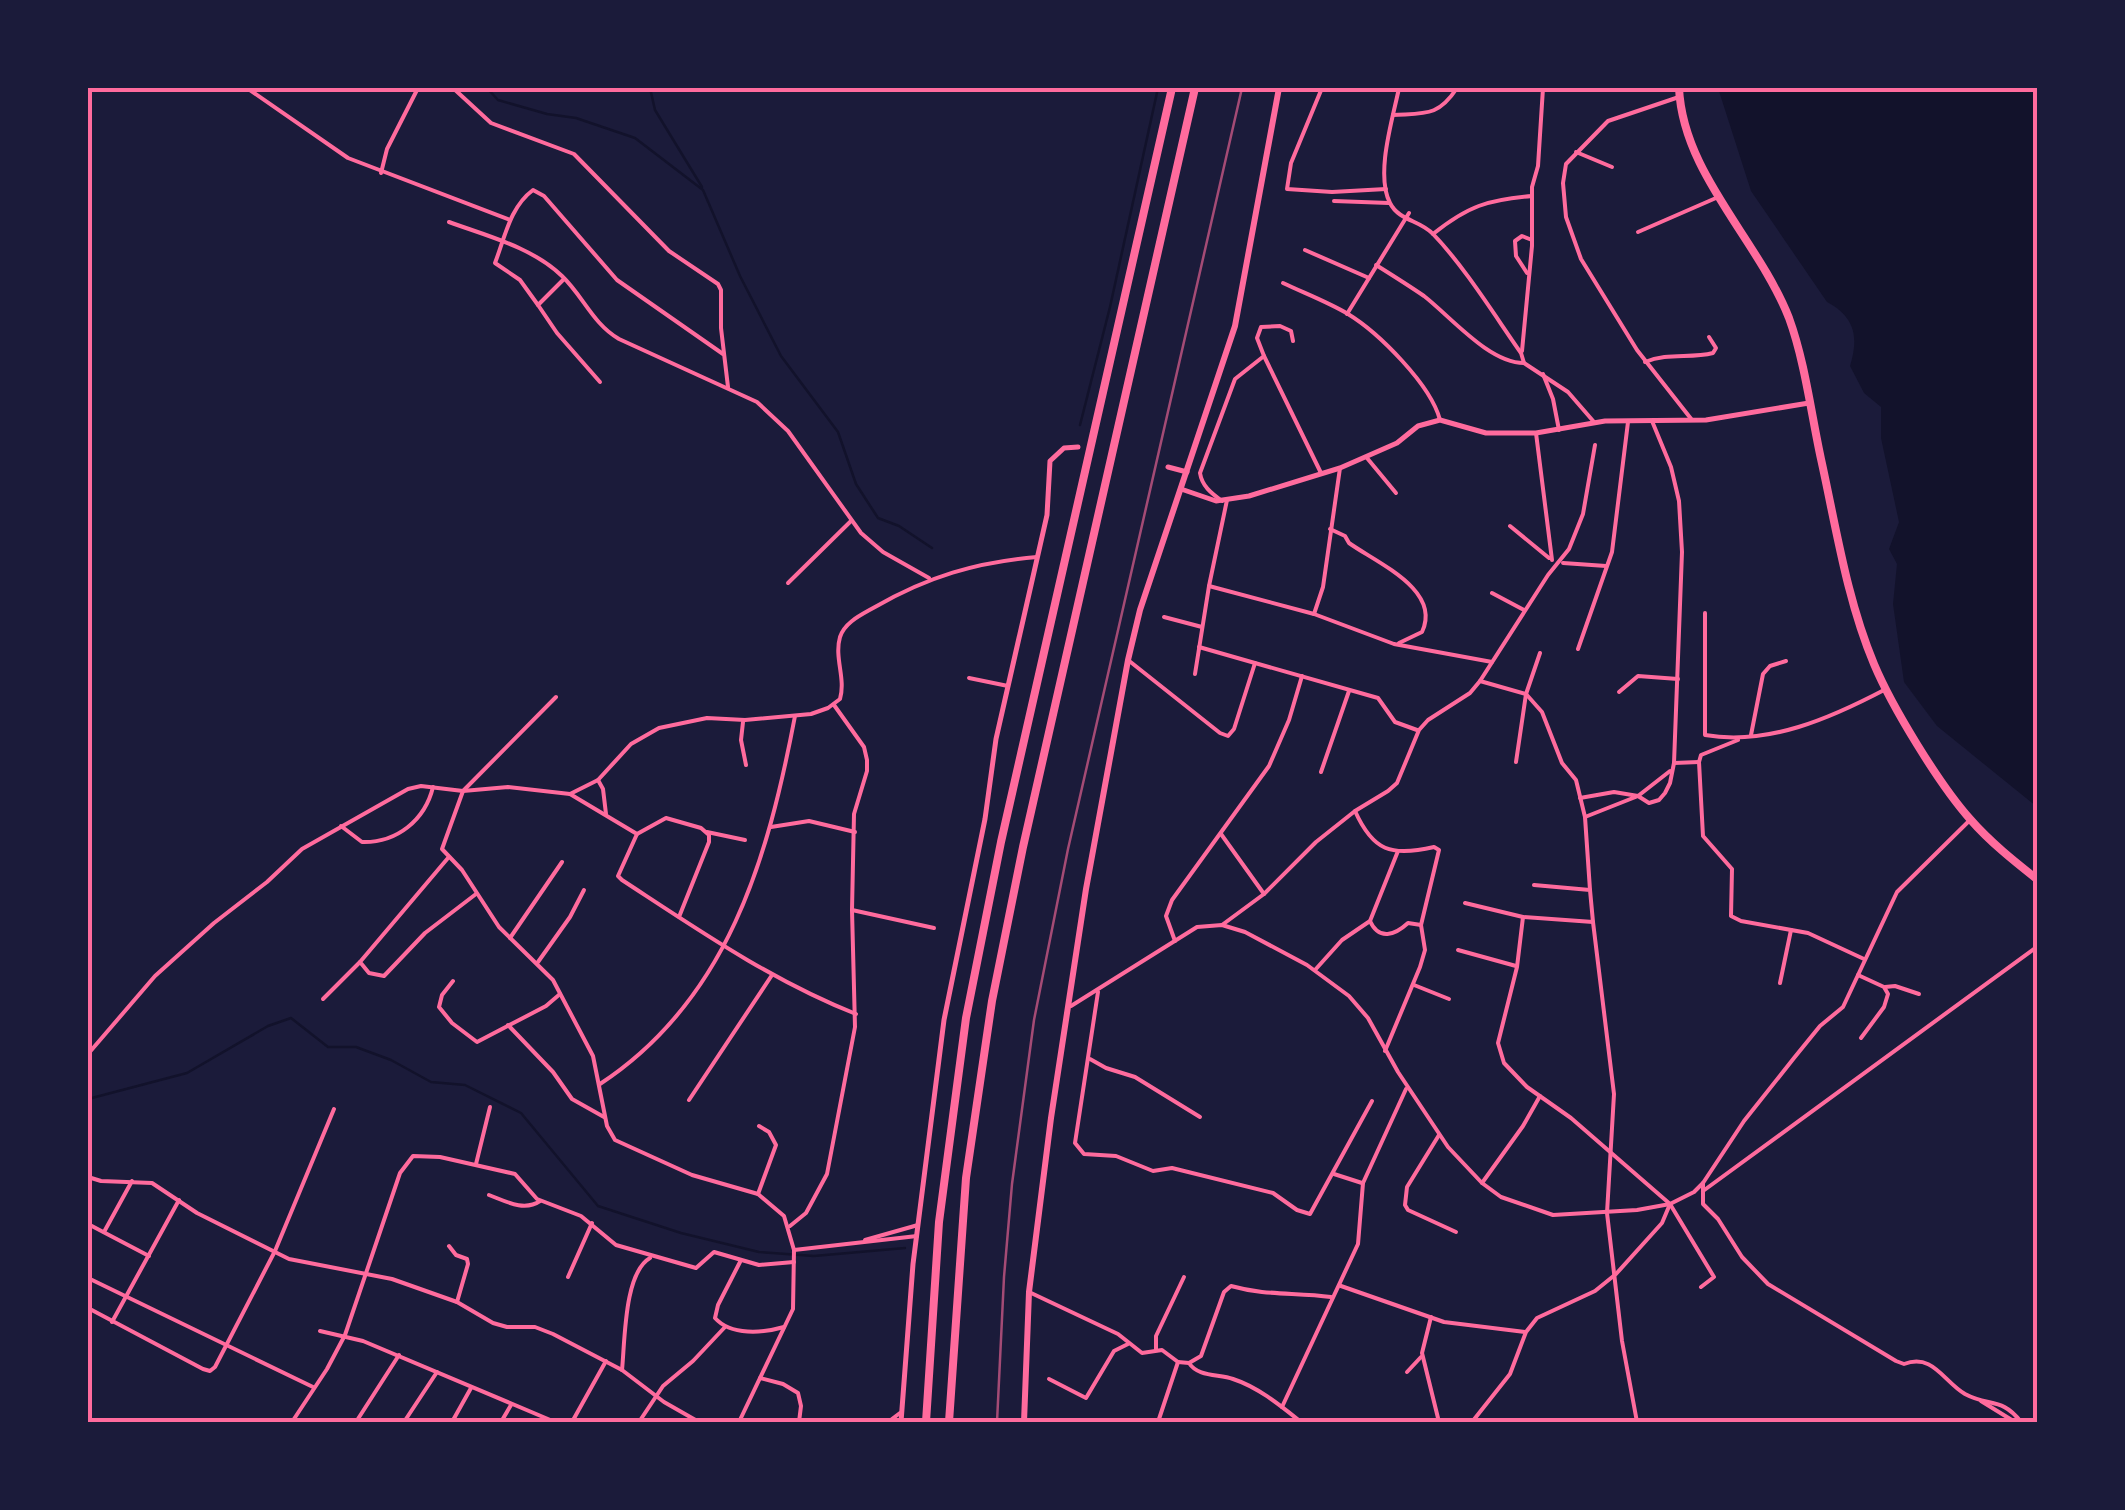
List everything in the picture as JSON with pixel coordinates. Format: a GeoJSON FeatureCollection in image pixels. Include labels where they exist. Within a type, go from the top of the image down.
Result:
{"type":"FeatureCollection","features":[{"type":"Feature","properties":{"kind":"main road"},"geometry":{"type":"LineString","coordinates":[[926,1422],[939,1222],[964,1030],[1001,842],[1172,88]]}},
{"type":"Feature","properties":{"kind":"main road"},"geometry":{"type":"LineString","coordinates":[[948,1422],[968,1156],[992,1000],[1023,846],[1195,88]]}},
{"type":"Feature","properties":{"kind":"main road"},"geometry":{"type":"LineString","coordinates":[[1024,1422],[1029,1292],[1067,1008],[1128,660],[1140,610],[1224,365],[1240,304],[1278,88]]}},
{"type":"Feature","properties":{"kind":"main road"},"geometry":{"type":"LineString","coordinates":[[1679,92],[1686,136],[1699,163],[1763,266],[1788,316],[1849,582],[1868,648],[1886,689],[1970,820],[2038,880]]}},
{"type":"Feature","properties":{"kind":"street"},"geometry":{"type":"LineString","coordinates":[[246,88],[334,151],[510,220]]}},
{"type":"Feature","properties":{"kind":"street"},"geometry":{"type":"LineString","coordinates":[[381,172],[387,150],[418,88]]}},
{"type":"Feature","properties":{"kind":"street"},"geometry":{"type":"LineString","coordinates":[[452,88],[491,123],[574,154],[669,251],[718,284],[728,389]]}},
{"type":"Feature","properties":{"kind":"street"},"geometry":{"type":"LineString","coordinates":[[1322,88],[1291,163],[1287,189],[1386,189]]}},
{"type":"Feature","properties":{"kind":"street"},"geometry":{"type":"LineString","coordinates":[[1390,203],[1385,164],[1400,88]]}},
{"type":"Feature","properties":{"kind":"street"},"geometry":{"type":"LineString","coordinates":[[1393,115],[1435,111],[1456,88]]}},
{"type":"Feature","properties":{"kind":"street"},"geometry":{"type":"LineString","coordinates":[[1524,363],[1532,196],[1540,154],[1543,88]]}},
{"type":"Feature","properties":{"kind":"street"},"geometry":{"type":"LineString","coordinates":[[1679,92],[1615,117],[1566,164],[1562,183],[1572,238],[1592,278],[1645,362],[1692,420]]}},
{"type":"Feature","properties":{"kind":"street"},"geometry":{"type":"LineString","coordinates":[[1576,152],[1612,167]]}},
{"type":"Feature","properties":{"kind":"street"},"geometry":{"type":"LineString","coordinates":[[600,382],[567,346],[520,280],[495,263],[510,220],[530,192],[537,190],[617,280],[723,354]]}},
{"type":"Feature","properties":{"kind":"street"},"geometry":{"type":"LineString","coordinates":[[1432,234],[1471,207],[1532,196]]}},
{"type":"Feature","properties":{"kind":"street"},"geometry":{"type":"LineString","coordinates":[[1638,232],[1720,196]]}},
{"type":"Feature","properties":{"kind":"street"},"geometry":{"type":"LineString","coordinates":[[1334,201],[1390,203],[1432,234],[1522,353]]}},
{"type":"Feature","properties":{"kind":"street"},"geometry":{"type":"LineString","coordinates":[[1348,314],[1407,215]]}},
{"type":"Feature","properties":{"kind":"street"},"geometry":{"type":"LineString","coordinates":[[449,222],[546,263],[565,278],[606,332],[757,402],[782,423],[852,520],[883,552],[930,578]]}},
{"type":"Feature","properties":{"kind":"street"},"geometry":{"type":"LineString","coordinates":[[1527,273],[1516,256],[1515,241],[1522,236],[1532,240]]}},
{"type":"Feature","properties":{"kind":"street"},"geometry":{"type":"LineString","coordinates":[[1305,250],[1369,278]]}},
{"type":"Feature","properties":{"kind":"street"},"geometry":{"type":"LineString","coordinates":[[1376,265],[1426,298],[1496,355],[1512,363],[1524,363],[1568,392],[1594,422]]}},
{"type":"Feature","properties":{"kind":"street"},"geometry":{"type":"LineString","coordinates":[[538,305],[565,278]]}},
{"type":"Feature","properties":{"kind":"street"},"geometry":{"type":"LineString","coordinates":[[1284,283],[1348,314],[1398,359],[1430,396],[1440,420]]}},
{"type":"Feature","properties":{"kind":"street"},"geometry":{"type":"LineString","coordinates":[[1293,341],[1285,328],[1261,327],[1257,338],[1322,475]]}},
{"type":"Feature","properties":{"kind":"street"},"geometry":{"type":"LineString","coordinates":[[1645,362],[1669,354],[1713,354],[1716,348],[1710,336]]}},
{"type":"Feature","properties":{"kind":"street"},"geometry":{"type":"LineString","coordinates":[[1225,501],[1210,492],[1200,473],[1235,380],[1264,356]]}},
{"type":"Feature","properties":{"kind":"street"},"geometry":{"type":"LineString","coordinates":[[1543,374],[1554,399],[1559,430]]}},
{"type":"Feature","properties":{"kind":"street"},"geometry":{"type":"LineString","coordinates":[[1181,488],[1225,501],[1322,475],[1397,443],[1418,426],[1440,420],[1486,433],[1536,433],[1594,422],[1692,420],[1809,403]]}},
{"type":"Feature","properties":{"kind":"street"},"geometry":{"type":"LineString","coordinates":[[1585,817],[1638,796],[1670,771],[1674,763],[1682,552],[1678,501],[1666,450],[1650,419]]}},
{"type":"Feature","properties":{"kind":"street"},"geometry":{"type":"LineString","coordinates":[[1578,649],[1612,552],[1628,422]]}},
{"type":"Feature","properties":{"kind":"street"},"geometry":{"type":"LineString","coordinates":[[1536,433],[1552,560]]}},
{"type":"Feature","properties":{"kind":"street"},"geometry":{"type":"LineString","coordinates":[[1222,925],[1264,894],[1316,842],[1396,782],[1418,730],[1470,694],[1548,574],[1560,562],[1583,514],[1595,445]]}},
{"type":"Feature","properties":{"kind":"street"},"geometry":{"type":"LineString","coordinates":[[900,1422],[904,1354],[944,1020],[985,820],[993,752],[1046,515],[1050,461],[1064,448],[1078,447]]}},
{"type":"Feature","properties":{"kind":"street"},"geometry":{"type":"LineString","coordinates":[[1365,455],[1396,493]]}},
{"type":"Feature","properties":{"kind":"street"},"geometry":{"type":"LineString","coordinates":[[1168,467],[1187,472]]}},
{"type":"Feature","properties":{"kind":"street"},"geometry":{"type":"LineString","coordinates":[[1314,614],[1323,588],[1340,468]]}},
{"type":"Feature","properties":{"kind":"street"},"geometry":{"type":"LineString","coordinates":[[1194,674],[1225,501]]}},
{"type":"Feature","properties":{"kind":"street"},"geometry":{"type":"LineString","coordinates":[[788,583],[852,520]]}},
{"type":"Feature","properties":{"kind":"street"},"geometry":{"type":"LineString","coordinates":[[1510,526],[1552,560],[1606,566]]}},
{"type":"Feature","properties":{"kind":"street"},"geometry":{"type":"LineString","coordinates":[[1330,529],[1412,586],[1423,600],[1426,617],[1422,632],[1394,644]]}},
{"type":"Feature","properties":{"kind":"street"},"geometry":{"type":"LineString","coordinates":[[570,794],[598,780],[631,744],[659,728],[707,718],[795,716],[834,705],[843,686],[838,650],[843,631],[856,618],[930,578],[1037,557]]}},
{"type":"Feature","properties":{"kind":"street"},"geometry":{"type":"LineString","coordinates":[[1208,586],[1314,614],[1394,644],[1492,662]]}},
{"type":"Feature","properties":{"kind":"street"},"geometry":{"type":"LineString","coordinates":[[1492,593],[1524,610]]}},
{"type":"Feature","properties":{"kind":"street"},"geometry":{"type":"LineString","coordinates":[[1705,613],[1702,732],[1738,740]]}},
{"type":"Feature","properties":{"kind":"street"},"geometry":{"type":"LineString","coordinates":[[1164,617],[1202,628]]}},
{"type":"Feature","properties":{"kind":"street"},"geometry":{"type":"LineString","coordinates":[[1199,647],[1378,698],[1395,722],[1418,730]]}},
{"type":"Feature","properties":{"kind":"street"},"geometry":{"type":"LineString","coordinates":[[1516,762],[1526,694],[1540,653]]}},
{"type":"Feature","properties":{"kind":"street"},"geometry":{"type":"LineString","coordinates":[[1128,660],[1228,736],[1234,729],[1255,663]]}},
{"type":"Feature","properties":{"kind":"street"},"geometry":{"type":"LineString","coordinates":[[1751,736],[1763,674],[1770,666],[1786,662]]}},
{"type":"Feature","properties":{"kind":"street"},"geometry":{"type":"LineString","coordinates":[[1176,942],[1167,925],[1168,909],[1277,752],[1302,676]]}},
{"type":"Feature","properties":{"kind":"street"},"geometry":{"type":"LineString","coordinates":[[1619,692],[1638,676],[1679,678]]}},
{"type":"Feature","properties":{"kind":"street"},"geometry":{"type":"LineString","coordinates":[[969,678],[1008,686]]}},
{"type":"Feature","properties":{"kind":"street"},"geometry":{"type":"LineString","coordinates":[[1480,681],[1526,694],[1542,712],[1562,763],[1576,780],[1585,817],[1593,922],[1612,1072],[1607,1213],[1622,1341],[1637,1422]]}},
{"type":"Feature","properties":{"kind":"street"},"geometry":{"type":"LineString","coordinates":[[1864,959],[1818,937],[1731,916],[1732,869],[1703,836],[1699,762],[1701,755],[1738,740],[1806,726],[1886,689]]}},
{"type":"Feature","properties":{"kind":"street"},"geometry":{"type":"LineString","coordinates":[[1321,772],[1349,690]]}},
{"type":"Feature","properties":{"kind":"street"},"geometry":{"type":"LineString","coordinates":[[556,697],[463,791],[442,842],[448,858],[462,870],[488,914],[538,963],[560,994],[590,1048],[615,1140],[692,1175],[758,1194],[777,1208],[789,1227],[794,1250],[794,1302],[739,1422]]}},
{"type":"Feature","properties":{"kind":"street"},"geometry":{"type":"LineString","coordinates":[[789,1227],[806,1213],[827,1174],[856,1014],[852,910],[855,809],[867,771],[866,754],[834,705]]}},
{"type":"Feature","properties":{"kind":"street"},"geometry":{"type":"LineString","coordinates":[[600,1084],[647,1050],[662,1034],[724,947],[764,852],[795,716]]}},
{"type":"Feature","properties":{"kind":"street"},"geometry":{"type":"LineString","coordinates":[[745,720],[740,740],[746,766]]}},
{"type":"Feature","properties":{"kind":"street"},"geometry":{"type":"LineString","coordinates":[[1674,763],[1699,762]]}},
{"type":"Feature","properties":{"kind":"street"},"geometry":{"type":"LineString","coordinates":[[1580,798],[1614,792],[1638,796],[1649,803],[1659,800],[1670,784],[1670,771]]}},
{"type":"Feature","properties":{"kind":"street"},"geometry":{"type":"LineString","coordinates":[[598,780],[606,814]]}},
{"type":"Feature","properties":{"kind":"street"},"geometry":{"type":"LineString","coordinates":[[340,826],[362,842],[398,834],[417,820],[433,786]]}},
{"type":"Feature","properties":{"kind":"street"},"geometry":{"type":"LineString","coordinates":[[88,1054],[141,990],[302,848],[408,789],[433,786],[463,791],[508,787],[570,794],[637,834]]}},
{"type":"Feature","properties":{"kind":"street"},"geometry":{"type":"LineString","coordinates":[[1354,811],[1371,841],[1398,851],[1434,847],[1439,850],[1422,924],[1425,950],[1385,1051]]}},
{"type":"Feature","properties":{"kind":"street"},"geometry":{"type":"LineString","coordinates":[[745,840],[666,818],[637,834],[618,876],[724,947],[856,1014]]}},
{"type":"Feature","properties":{"kind":"street"},"geometry":{"type":"LineString","coordinates":[[1067,1008],[1197,927],[1222,925],[1246,932],[1315,970],[1359,1006],[1439,1134],[1482,1183],[1508,1200],[1544,1214],[1607,1213],[1670,1204],[1703,1183],[1744,1121],[1794,1058],[1820,1026],[1843,1008],[1898,892],[1970,820]]}},
{"type":"Feature","properties":{"kind":"street"},"geometry":{"type":"LineString","coordinates":[[771,827],[809,821],[856,832]]}},
{"type":"Feature","properties":{"kind":"street"},"geometry":{"type":"LineString","coordinates":[[679,917],[709,842],[706,832]]}},
{"type":"Feature","properties":{"kind":"street"},"geometry":{"type":"LineString","coordinates":[[1221,834],[1264,894]]}},
{"type":"Feature","properties":{"kind":"street"},"geometry":{"type":"LineString","coordinates":[[1315,970],[1342,940],[1370,921],[1398,851]]}},
{"type":"Feature","properties":{"kind":"street"},"geometry":{"type":"LineString","coordinates":[[322,999],[360,962],[448,858]]}},
{"type":"Feature","properties":{"kind":"street"},"geometry":{"type":"LineString","coordinates":[[510,938],[562,862]]}},
{"type":"Feature","properties":{"kind":"street"},"geometry":{"type":"LineString","coordinates":[[1534,885],[1590,890]]}},
{"type":"Feature","properties":{"kind":"street"},"geometry":{"type":"LineString","coordinates":[[538,963],[584,890]]}},
{"type":"Feature","properties":{"kind":"street"},"geometry":{"type":"LineString","coordinates":[[360,962],[369,973],[384,976],[433,925],[476,894]]}},
{"type":"Feature","properties":{"kind":"street"},"geometry":{"type":"LineString","coordinates":[[1464,903],[1523,917],[1593,922]]}},
{"type":"Feature","properties":{"kind":"street"},"geometry":{"type":"LineString","coordinates":[[852,910],[934,928]]}},
{"type":"Feature","properties":{"kind":"street"},"geometry":{"type":"LineString","coordinates":[[1523,917],[1499,1051],[1512,1074],[1670,1204],[1714,1276],[1702,1288]]}},
{"type":"Feature","properties":{"kind":"street"},"geometry":{"type":"LineString","coordinates":[[1370,921],[1388,936],[1408,923],[1422,924]]}},
{"type":"Feature","properties":{"kind":"street"},"geometry":{"type":"LineString","coordinates":[[1780,983],[1791,930]]}},
{"type":"Feature","properties":{"kind":"street"},"geometry":{"type":"LineString","coordinates":[[1701,1192],[2038,946]]}},
{"type":"Feature","properties":{"kind":"street"},"geometry":{"type":"LineString","coordinates":[[1458,950],[1516,966]]}},
{"type":"Feature","properties":{"kind":"street"},"geometry":{"type":"LineString","coordinates":[[689,1100],[773,974]]}},
{"type":"Feature","properties":{"kind":"street"},"geometry":{"type":"LineString","coordinates":[[1857,974],[1884,987],[1895,986],[1919,994]]}},
{"type":"Feature","properties":{"kind":"street"},"geometry":{"type":"LineString","coordinates":[[453,981],[442,995],[439,1007],[466,1036],[482,1041],[546,1006],[560,994]]}},
{"type":"Feature","properties":{"kind":"street"},"geometry":{"type":"LineString","coordinates":[[1414,985],[1450,999]]}},
{"type":"Feature","properties":{"kind":"street"},"geometry":{"type":"LineString","coordinates":[[1860,1038],[1884,1007],[1888,994],[1884,987]]}},
{"type":"Feature","properties":{"kind":"street"},"geometry":{"type":"LineString","coordinates":[[1098,991],[1075,1143],[1084,1154],[1116,1156],[1153,1171],[1172,1168],[1273,1194],[1306,1214],[1334,1174],[1372,1101]]}},
{"type":"Feature","properties":{"kind":"street"},"geometry":{"type":"LineString","coordinates":[[508,1024],[553,1072],[572,1100],[606,1118]]}},
{"type":"Feature","properties":{"kind":"street"},"geometry":{"type":"LineString","coordinates":[[1088,1058],[1135,1077],[1200,1117]]}},
{"type":"Feature","properties":{"kind":"street"},"geometry":{"type":"LineString","coordinates":[[1282,1407],[1331,1297],[1341,1286],[1361,1229],[1362,1183],[1408,1087]]}},
{"type":"Feature","properties":{"kind":"street"},"geometry":{"type":"LineString","coordinates":[[1482,1183],[1540,1096]]}},
{"type":"Feature","properties":{"kind":"street"},"geometry":{"type":"LineString","coordinates":[[88,1308],[210,1371],[276,1252],[334,1108]]}},
{"type":"Feature","properties":{"kind":"street"},"geometry":{"type":"LineString","coordinates":[[476,1164],[490,1108]]}},
{"type":"Feature","properties":{"kind":"street"},"geometry":{"type":"LineString","coordinates":[[758,1194],[776,1145],[769,1132],[759,1126]]}},
{"type":"Feature","properties":{"kind":"street"},"geometry":{"type":"LineString","coordinates":[[1439,1134],[1407,1187],[1405,1206],[1456,1232]]}},
{"type":"Feature","properties":{"kind":"street"},"geometry":{"type":"LineString","coordinates":[[292,1422],[345,1334],[406,1161],[423,1154],[515,1174],[540,1201],[572,1211],[616,1245],[653,1258],[696,1268],[714,1252],[759,1265],[794,1262]]}},
{"type":"Feature","properties":{"kind":"street"},"geometry":{"type":"LineString","coordinates":[[1334,1174],[1362,1183]]}},
{"type":"Feature","properties":{"kind":"street"},"geometry":{"type":"LineString","coordinates":[[88,1177],[152,1183],[298,1262],[405,1283],[457,1302],[494,1323],[543,1330],[606,1360],[698,1422]]}},
{"type":"Feature","properties":{"kind":"street"},"geometry":{"type":"LineString","coordinates":[[104,1232],[132,1180]]}},
{"type":"Feature","properties":{"kind":"street"},"geometry":{"type":"LineString","coordinates":[[1703,1183],[1702,1204],[1768,1284],[1896,1361],[1904,1364],[1915,1360],[1933,1366],[1960,1390],[2018,1422]]}},
{"type":"Feature","properties":{"kind":"street"},"geometry":{"type":"LineString","coordinates":[[488,1195],[524,1207],[540,1201]]}},
{"type":"Feature","properties":{"kind":"street"},"geometry":{"type":"LineString","coordinates":[[112,1322],[178,1200]]}},
{"type":"Feature","properties":{"kind":"street"},"geometry":{"type":"LineString","coordinates":[[1472,1422],[1514,1366],[1526,1332],[1537,1318],[1595,1291],[1616,1274],[1662,1223],[1670,1204]]}},
{"type":"Feature","properties":{"kind":"street"},"geometry":{"type":"LineString","coordinates":[[568,1277],[592,1223]]}},
{"type":"Feature","properties":{"kind":"street"},"geometry":{"type":"LineString","coordinates":[[88,1224],[149,1256]]}},
{"type":"Feature","properties":{"kind":"street"},"geometry":{"type":"LineString","coordinates":[[794,1250],[865,1240],[920,1224]]}},
{"type":"Feature","properties":{"kind":"street"},"geometry":{"type":"LineString","coordinates":[[865,1240],[893,1241],[918,1236]]}},
{"type":"Feature","properties":{"kind":"street"},"geometry":{"type":"LineString","coordinates":[[449,1246],[456,1255],[467,1258],[468,1264],[457,1302]]}},
{"type":"Feature","properties":{"kind":"street"},"geometry":{"type":"LineString","coordinates":[[622,1370],[629,1298],[640,1266],[653,1258]]}},
{"type":"Feature","properties":{"kind":"street"},"geometry":{"type":"LineString","coordinates":[[740,1262],[716,1318],[725,1326],[757,1332],[785,1327]]}},
{"type":"Feature","properties":{"kind":"street"},"geometry":{"type":"LineString","coordinates":[[88,1278],[315,1388]]}},
{"type":"Feature","properties":{"kind":"street"},"geometry":{"type":"LineString","coordinates":[[1156,1349],[1156,1336],[1184,1278]]}},
{"type":"Feature","properties":{"kind":"street"},"geometry":{"type":"LineString","coordinates":[[1029,1292],[1118,1334],[1142,1353],[1156,1349],[1178,1362],[1189,1363],[1201,1356],[1224,1292],[1231,1286],[1266,1295],[1308,1293],[1331,1297]]}},
{"type":"Feature","properties":{"kind":"street"},"geometry":{"type":"LineString","coordinates":[[1341,1286],[1462,1325],[1526,1332]]}},
{"type":"Feature","properties":{"kind":"street"},"geometry":{"type":"LineString","coordinates":[[1431,1317],[1422,1356],[1438,1418]]}},
{"type":"Feature","properties":{"kind":"street"},"geometry":{"type":"LineString","coordinates":[[639,1422],[656,1395],[725,1326]]}},
{"type":"Feature","properties":{"kind":"street"},"geometry":{"type":"LineString","coordinates":[[320,1331],[345,1334],[555,1422]]}},
{"type":"Feature","properties":{"kind":"street"},"geometry":{"type":"LineString","coordinates":[[1049,1379],[1086,1398],[1114,1351],[1128,1344]]}},
{"type":"Feature","properties":{"kind":"street"},"geometry":{"type":"LineString","coordinates":[[356,1422],[400,1356]]}},
{"type":"Feature","properties":{"kind":"street"},"geometry":{"type":"LineString","coordinates":[[1407,1372],[1422,1356]]}},
{"type":"Feature","properties":{"kind":"street"},"geometry":{"type":"LineString","coordinates":[[572,1422],[606,1360]]}},
{"type":"Feature","properties":{"kind":"street"},"geometry":{"type":"LineString","coordinates":[[1158,1422],[1178,1362]]}},
{"type":"Feature","properties":{"kind":"street"},"geometry":{"type":"LineString","coordinates":[[1189,1363],[1198,1372],[1236,1380],[1301,1422]]}},
{"type":"Feature","properties":{"kind":"street"},"geometry":{"type":"LineString","coordinates":[[404,1422],[438,1371]]}},
{"type":"Feature","properties":{"kind":"street"},"geometry":{"type":"LineString","coordinates":[[760,1378],[798,1393],[802,1406],[799,1422]]}},
{"type":"Feature","properties":{"kind":"street"},"geometry":{"type":"LineString","coordinates":[[452,1422],[472,1388]]}},
{"type":"Feature","properties":{"kind":"street"},"geometry":{"type":"LineString","coordinates":[[1977,1398],[2001,1402],[2018,1422]]}},
{"type":"Feature","properties":{"kind":"street"},"geometry":{"type":"LineString","coordinates":[[502,1422],[512,1403]]}},
{"type":"Feature","properties":{"kind":"street"},"geometry":{"type":"LineString","coordinates":[[888,1422],[901,1411]]}},
{"type":"Feature","properties":{"kind":"shaded area"},"geometry":{"type":"Polygon","coordinates":[[[1718,88],[2037,88],[2037,807],[1937,726],[1904,682],[1893,604],[1897,564],[1889,549],[1899,522],[1881,438],[1881,407],[1864,393],[1850,366],[1854,337],[1849,321],[1827,302],[1751,191],[1718,88]]]}},
{"type":"Feature","properties":{"kind":"waterway"},"geometry":{"type":"LineString","coordinates":[[487,88],[498,100],[576,118],[635,138],[703,190],[740,276],[781,356],[838,432],[856,484],[878,518],[899,526],[932,548]]}},
{"type":"Feature","properties":{"kind":"waterway"},"geometry":{"type":"LineString","coordinates":[[650,88],[655,110],[702,187]]}},
{"type":"Feature","properties":{"kind":"waterway"},"geometry":{"type":"LineString","coordinates":[[1080,425],[1158,88]]}},
{"type":"Feature","properties":{"kind":"waterway"},"geometry":{"type":"LineString","coordinates":[[88,1099],[187,1073],[268,1026],[291,1018],[328,1047],[356,1047],[391,1060],[431,1082],[465,1085],[521,1113],[598,1206],[681,1233],[759,1252],[814,1256],[905,1248]]}},
{"type":"Feature","properties":{"kind":"railway"},"geometry":{"type":"LineString","coordinates":[[997,1422],[1012,1184],[1034,1020],[1068,849],[1242,88]]}}]}
